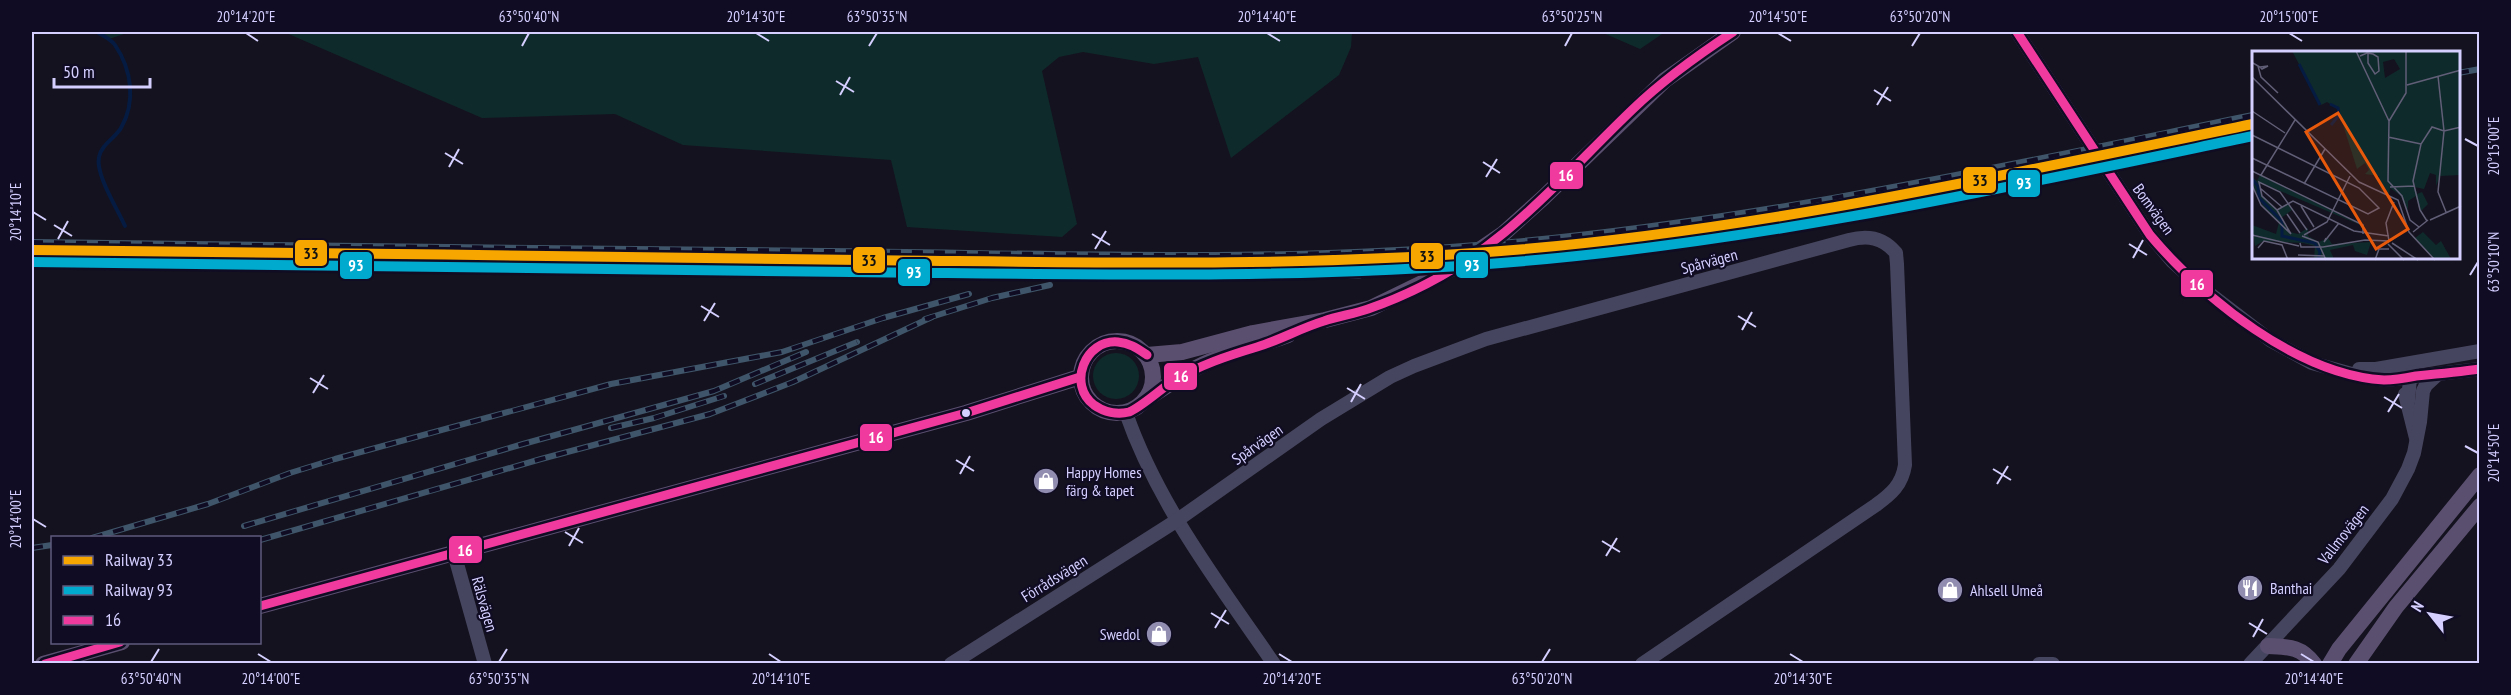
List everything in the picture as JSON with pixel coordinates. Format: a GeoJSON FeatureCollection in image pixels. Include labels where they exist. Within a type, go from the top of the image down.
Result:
{"type":"FeatureCollection","features":[{"type":"Feature","properties":{"kind":"main road"},"geometry":{"type":"LineString","coordinates":[[1147,355],[1182,352],[1253,333],[1325,320],[1371,308],[1453,268],[1504,233],[1665,80],[1733,32]]}},
{"type":"Feature","properties":{"kind":"main road"},"geometry":{"type":"LineString","coordinates":[[1146,399],[1152,389],[1153,381],[1151,364],[1147,355],[1128,342],[1116,340],[1103,343],[1087,356],[1080,377],[1086,396],[1093,405],[1105,412],[1126,413],[1192,369],[1217,358],[1260,346],[1325,320]]}},
{"type":"Feature","properties":{"kind":"main road"},"geometry":{"type":"LineString","coordinates":[[261,606],[966,413],[1080,377]]}},
{"type":"Feature","properties":{"kind":"main road"},"geometry":{"type":"LineString","coordinates":[[2330,663],[2480,475]]}},
{"type":"Feature","properties":{"kind":"main road"},"geometry":{"type":"LineString","coordinates":[[2356,663],[2396,607],[2480,506]]}},
{"type":"Feature","properties":{"kind":"main road"},"geometry":{"type":"LineString","coordinates":[[43,663],[114,644]]}},
{"type":"Feature","properties":{"kind":"main road"},"geometry":{"type":"LineString","coordinates":[[2268,646],[2295,647],[2306,654],[2313,663]]}},
{"type":"Feature","properties":{"kind":"street","name":"Bomvägen"},"geometry":{"type":"LineString","coordinates":[[2017,32],[2127,203],[2172,261],[2201,287],[2270,340],[2312,363],[2359,376],[2385,374],[2480,351]]}},
{"type":"Feature","properties":{"kind":"street","name":"Spårvägen"},"geometry":{"type":"LineString","coordinates":[[1176,521],[1321,418],[1390,377],[1414,366],[1486,339],[1860,237],[1880,240],[1896,253],[1897,264],[1905,465],[1904,476],[1898,487],[1876,506],[1642,663]]}},
{"type":"Feature","properties":{"kind":"street","name":"Bomvägen"},"geometry":{"type":"LineString","coordinates":[[2412,377],[2420,369],[2480,358]]}},
{"type":"Feature","properties":{"kind":"street","name":"Bomvägen"},"geometry":{"type":"LineString","coordinates":[[2385,374],[2412,377],[2480,369]]}},
{"type":"Feature","properties":{"kind":"street"},"geometry":{"type":"LineString","coordinates":[[2385,374],[2415,400]]}},
{"type":"Feature","properties":{"kind":"street","name":"Vallmovägen"},"geometry":{"type":"LineString","coordinates":[[2250,663],[2338,569],[2392,499],[2414,453],[2420,422],[2415,400],[2426,385],[2438,375]]}},
{"type":"Feature","properties":{"kind":"street"},"geometry":{"type":"LineString","coordinates":[[2412,377],[2415,400]]}},
{"type":"Feature","properties":{"kind":"street"},"geometry":{"type":"LineString","coordinates":[[1126,413],[1133,434],[1176,521],[1274,663]]}},
{"type":"Feature","properties":{"kind":"street","name":"Förrådsvägen"},"geometry":{"type":"LineString","coordinates":[[951,663],[1176,521]]}},
{"type":"Feature","properties":{"kind":"street","name":"Rälsvägen"},"geometry":{"type":"LineString","coordinates":[[454,553],[485,663]]}},
{"type":"Feature","properties":{"kind":"street"},"geometry":{"type":"LineString","coordinates":[[2038,663],[2053,663]]}},
{"type":"Feature","properties":{"kind":"green space"},"geometry":{"type":"Polygon","coordinates":[[[93,32],[130,32],[109,39],[93,32]]]}},
{"type":"Feature","properties":{"kind":"green space"},"geometry":{"type":"Polygon","coordinates":[[[284,32],[1352,32],[1351,47],[1339,75],[1231,158],[1198,57],[1154,64],[1083,52],[1059,57],[1042,71],[1077,224],[1062,237],[907,227],[891,160],[683,145],[615,114],[482,118],[284,32]]]}},
{"type":"Feature","properties":{"kind":"green space"},"geometry":{"type":"Polygon","coordinates":[[[1601,32],[1665,32],[1640,49],[1601,32]]]}},
{"type":"Feature","properties":{"kind":"green space"},"geometry":{"type":"Polygon","coordinates":[[[1116,353],[1132,360],[1139,376],[1132,392],[1116,399],[1100,392],[1093,376],[1100,360],[1116,353]]]}},
{"type":"Feature","properties":{"kind":"waterway"},"geometry":{"type":"LineString","coordinates":[[97,32],[115,45],[125,65],[130,86],[126,118],[118,132],[102,149],[99,157],[100,173],[125,226]]}},
{"type":"Feature","properties":{"kind":"railway"},"geometry":{"type":"LineString","coordinates":[[2460,73],[2480,69]]}},
{"type":"Feature","properties":{"kind":"railway"},"geometry":{"type":"LineString","coordinates":[[32,242],[1170,255],[1341,253],[1512,242],[1606,232],[1792,205],[1977,171],[2252,115]]}},
{"type":"Feature","properties":{"kind":"railway"},"geometry":{"type":"LineString","coordinates":[[1238,276],[1359,276]]}},
{"type":"Feature","properties":{"kind":"railway"},"geometry":{"type":"LineString","coordinates":[[925,319],[992,298],[1050,285]]}},
{"type":"Feature","properties":{"kind":"railway"},"geometry":{"type":"LineString","coordinates":[[99,536],[208,504],[290,473],[335,459],[611,384],[782,352],[883,318],[969,294]]}},
{"type":"Feature","properties":{"kind":"railway"},"geometry":{"type":"LineString","coordinates":[[261,540],[541,459],[710,414],[793,382],[932,317]]}},
{"type":"Feature","properties":{"kind":"railway"},"geometry":{"type":"LineString","coordinates":[[755,384],[857,342]]}},
{"type":"Feature","properties":{"kind":"railway"},"geometry":{"type":"LineString","coordinates":[[244,526],[714,391],[806,352]]}},
{"type":"Feature","properties":{"kind":"railway"},"geometry":{"type":"LineString","coordinates":[[611,428],[654,418],[724,396]]}},
{"type":"Feature","properties":{"kind":"railway"},"geometry":{"type":"LineString","coordinates":[[32,548],[51,545]]}},
{"type":"Feature","properties":{"kind":"rail line","name":"33"},"geometry":{"type":"LineString","coordinates":[[32,250],[1102,263],[1262,262],[1421,256],[1596,242],[1691,230],[1879,199],[2252,124]]}},
{"type":"Feature","properties":{"kind":"rail line","name":"93"},"geometry":{"type":"LineString","coordinates":[[32,262],[1095,275],[1258,274],[1420,268],[1596,254],[1785,228],[1973,194],[2252,136]]}},
{"type":"Feature","properties":{"kind":"transit line","name":"16"},"geometry":{"type":"LineString","coordinates":[[1147,355],[1134,347],[1118,342],[1106,343],[1097,348],[1089,355],[1081,375],[1086,396],[1094,405],[1106,411],[1129,412],[1183,375],[1224,357],[1266,344],[1315,324],[1363,311],[1440,276],[1474,256],[1505,232],[1644,98],[1681,68],[1733,32]]}},
{"type":"Feature","properties":{"kind":"transit line","name":"16"},"geometry":{"type":"LineString","coordinates":[[2017,32],[2150,235],[2197,284],[2255,330],[2286,349],[2351,375],[2388,380],[2480,369]]}},
{"type":"Feature","properties":{"kind":"transit line","name":"16"},"geometry":{"type":"LineString","coordinates":[[261,606],[966,413],[1080,377]]}},
{"type":"Feature","properties":{"kind":"transit line","name":"16"},"geometry":{"type":"LineString","coordinates":[[45,664],[113,644]]}},
{"type":"Feature","properties":{"kind":"place","name":"Happy Homes färg & tapet"},"geometry":{"type":"Point","coordinates":[1046,481]}},
{"type":"Feature","properties":{"kind":"place","name":"Banthai"},"geometry":{"type":"Point","coordinates":[2250,588]}},
{"type":"Feature","properties":{"kind":"place","name":"Ahlsell Umeå"},"geometry":{"type":"Point","coordinates":[1950,590]}},
{"type":"Feature","properties":{"kind":"place","name":"Swedol"},"geometry":{"type":"Point","coordinates":[1159,634]}}]}
